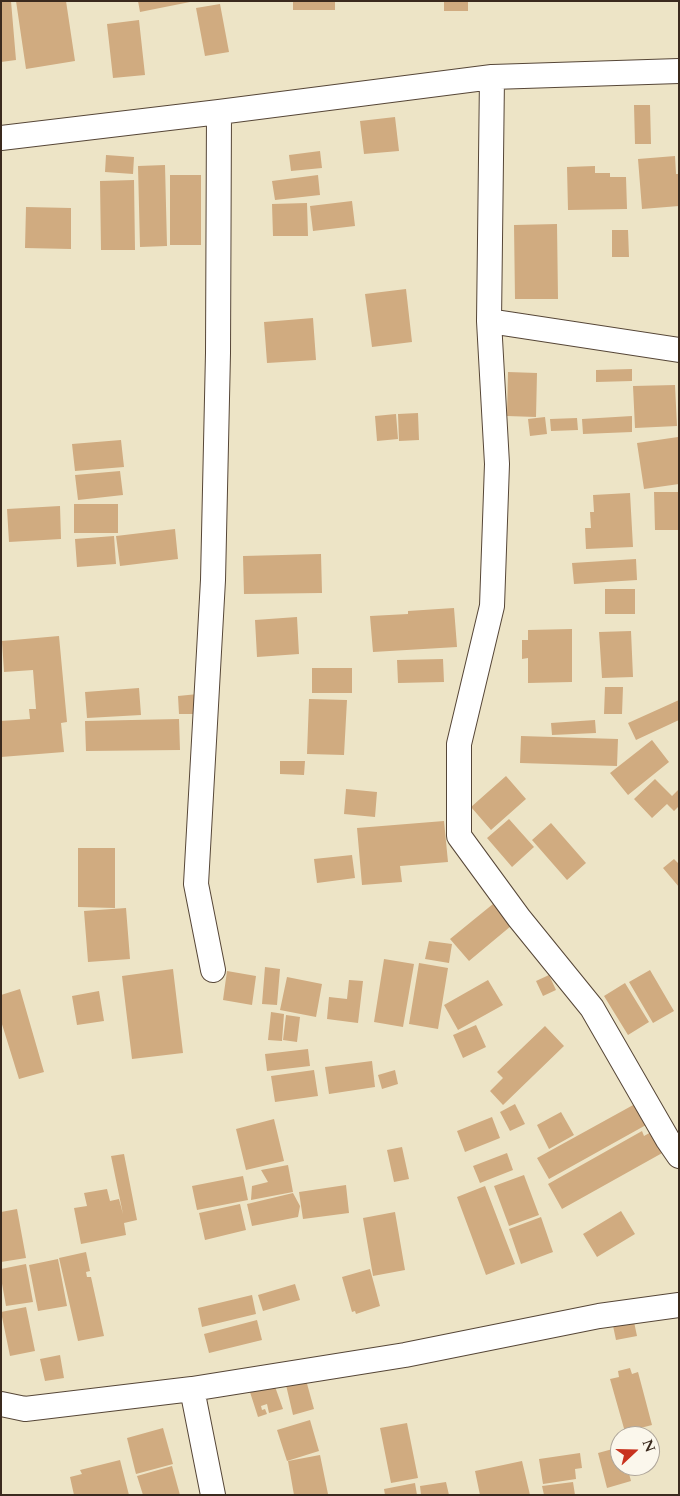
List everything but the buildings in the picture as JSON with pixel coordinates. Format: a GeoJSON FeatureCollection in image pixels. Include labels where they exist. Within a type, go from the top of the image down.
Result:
{"type":"FeatureCollection","features":[{"type":"Feature","properties":{"kind":"street"},"geometry":{"type":"LineString","coordinates":[[1,138],[219,112],[492,76],[679,71]]}},
{"type":"Feature","properties":{"kind":"street"},"geometry":{"type":"LineString","coordinates":[[492,76],[489,321],[497,464],[492,606],[459,744],[459,836],[519,918],[592,1008],[679,1156]]}},
{"type":"Feature","properties":{"kind":"street"},"geometry":{"type":"LineString","coordinates":[[213,970],[196,884],[213,580],[218,363],[219,112]]}},
{"type":"Feature","properties":{"kind":"street"},"geometry":{"type":"LineString","coordinates":[[489,321],[679,350]]}},
{"type":"Feature","properties":{"kind":"street"},"geometry":{"type":"LineString","coordinates":[[1,1404],[25,1408],[192,1389],[404,1355],[599,1316],[679,1305]]}},
{"type":"Feature","properties":{"kind":"street"},"geometry":{"type":"LineString","coordinates":[[192,1389],[213,1495]]}}]}
